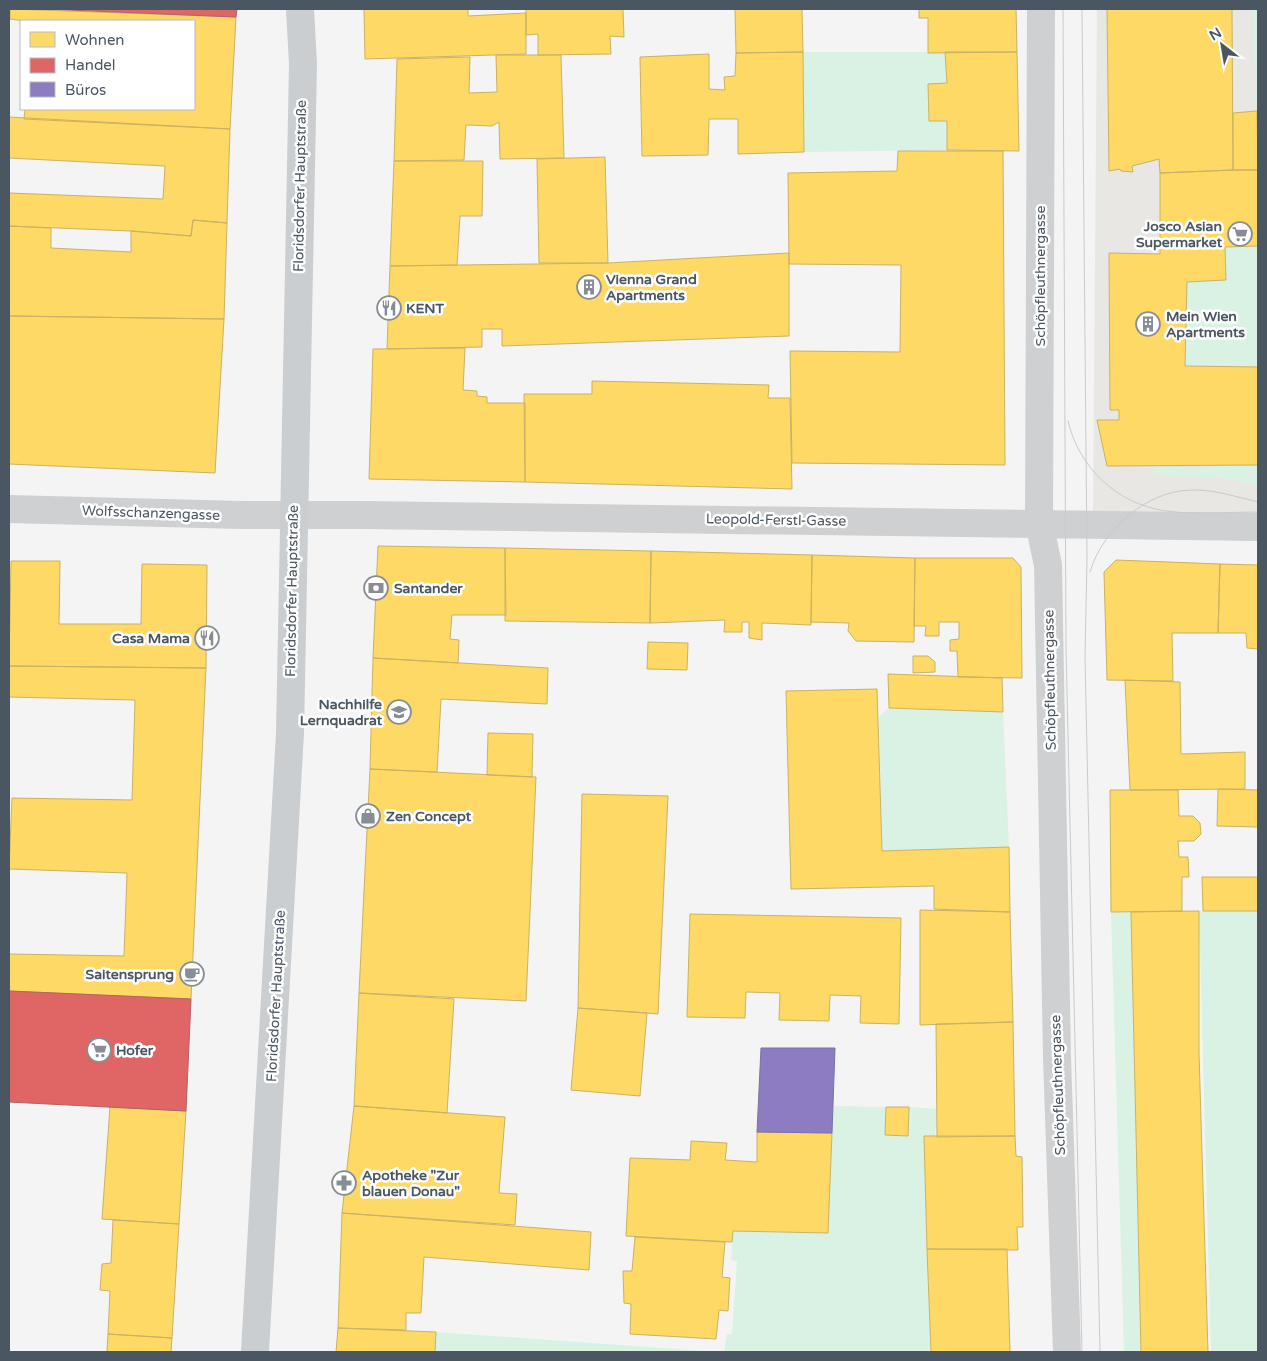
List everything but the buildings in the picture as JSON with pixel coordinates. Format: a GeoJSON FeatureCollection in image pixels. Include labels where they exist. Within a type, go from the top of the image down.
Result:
{"type":"FeatureCollection","features":[{"type":"Feature","properties":{"kind":"main road","name":"Floridsdorfer Hauptstraße"},"geometry":{"type":"LineString","coordinates":[[255,1352],[290,733],[303,64],[300,9]]}},
{"type":"Feature","properties":{"kind":"street","name":"Schöpfleuthnergasse"},"geometry":{"type":"LineString","coordinates":[[1041,9],[1039,523],[1048,565],[1057,1047],[1067,1352]]}},
{"type":"Feature","properties":{"kind":"street","name":"Wolfsschanzengasse"},"geometry":{"type":"LineString","coordinates":[[9,509],[294,515]]}},
{"type":"Feature","properties":{"kind":"street","name":"Leopold-Ferstl-Gasse"},"geometry":{"type":"LineString","coordinates":[[294,515],[1258,527]]}},
{"type":"Feature","properties":{"kind":"shaded area"},"geometry":{"type":"Polygon","coordinates":[[[1097,9],[1258,9],[1258,514],[1093,515],[1097,9]]]}},
{"type":"Feature","properties":{"kind":"green space"},"geometry":{"type":"Polygon","coordinates":[[[1253,9],[1258,9],[1257,111],[1256,98],[1253,9]]]}},
{"type":"Feature","properties":{"kind":"green space"},"geometry":{"type":"Polygon","coordinates":[[[803,52],[945,52],[947,83],[928,84],[929,121],[947,121],[947,150],[804,152],[803,52]]]}},
{"type":"Feature","properties":{"kind":"green space"},"geometry":{"type":"Polygon","coordinates":[[[1258,246],[1258,367],[1185,366],[1187,282],[1226,280],[1225,247],[1258,246]]]}},
{"type":"Feature","properties":{"kind":"green space"},"geometry":{"type":"Polygon","coordinates":[[[1258,466],[1258,485],[1219,478],[1154,474],[1154,467],[1258,466]]]}},
{"type":"Feature","properties":{"kind":"green space"},"geometry":{"type":"Polygon","coordinates":[[[889,708],[1003,712],[1009,847],[882,851],[879,717],[889,708]]]}},
{"type":"Feature","properties":{"kind":"green space"},"geometry":{"type":"Polygon","coordinates":[[[1199,911],[1258,911],[1258,1352],[1211,1352],[1199,911]]]}},
{"type":"Feature","properties":{"kind":"green space"},"geometry":{"type":"Polygon","coordinates":[[[1111,912],[1131,912],[1142,1352],[1124,1352],[1111,912]]]}},
{"type":"Feature","properties":{"kind":"green space"},"geometry":{"type":"Polygon","coordinates":[[[832,1106],[886,1107],[885,1135],[908,1136],[909,1107],[937,1109],[927,1249],[931,1352],[724,1352],[727,1334],[732,1334],[737,1261],[731,1260],[733,1231],[828,1233],[832,1106]]]}},
{"type":"Feature","properties":{"kind":"green space"},"geometry":{"type":"Polygon","coordinates":[[[436,1332],[718,1352],[435,1352],[436,1332]]]}},
{"type":"Feature","properties":{"kind":"tram line"},"geometry":{"type":"LineString","coordinates":[[1063,9],[1066,647],[1082,1352]]}},
{"type":"Feature","properties":{"kind":"tram line"},"geometry":{"type":"LineString","coordinates":[[1082,9],[1087,559],[1085,657],[1100,1352]]}},
{"type":"Feature","properties":{"kind":"tram line"},"geometry":{"type":"LineString","coordinates":[[1068,421],[1073,438],[1091,468],[1116,492],[1132,501],[1148,507],[1177,512],[1258,512]]}},
{"type":"Feature","properties":{"kind":"tram line"},"geometry":{"type":"LineString","coordinates":[[1090,572],[1096,556],[1115,528],[1142,505],[1158,497],[1174,492],[1199,490],[1258,502]]}},
{"type":"Feature","properties":{"kind":"place","name":"Josco Asian Supermarket"},"geometry":{"type":"Point","coordinates":[1240,234]}},
{"type":"Feature","properties":{"kind":"place","name":"Vienna Grand Apartments"},"geometry":{"type":"Point","coordinates":[589,287]}},
{"type":"Feature","properties":{"kind":"place","name":"KENT"},"geometry":{"type":"Point","coordinates":[389,308]}},
{"type":"Feature","properties":{"kind":"place","name":"Mein Wien Apartments"},"geometry":{"type":"Point","coordinates":[1148,324]}},
{"type":"Feature","properties":{"kind":"place","name":"Santander"},"geometry":{"type":"Point","coordinates":[376,588]}},
{"type":"Feature","properties":{"kind":"place","name":"Casa Mama"},"geometry":{"type":"Point","coordinates":[207,638]}},
{"type":"Feature","properties":{"kind":"place","name":"Nachhilfe Lernquadrat"},"geometry":{"type":"Point","coordinates":[399,712]}},
{"type":"Feature","properties":{"kind":"place","name":"Zen Concept"},"geometry":{"type":"Point","coordinates":[368,816]}},
{"type":"Feature","properties":{"kind":"place","name":"Saitensprung"},"geometry":{"type":"Point","coordinates":[192,974]}},
{"type":"Feature","properties":{"kind":"place","name":"Hofer"},"geometry":{"type":"Point","coordinates":[99,1050]}},
{"type":"Feature","properties":{"kind":"place","name":"Apotheke \"Zur blauen Donau\""},"geometry":{"type":"Point","coordinates":[344,1183]}}]}
